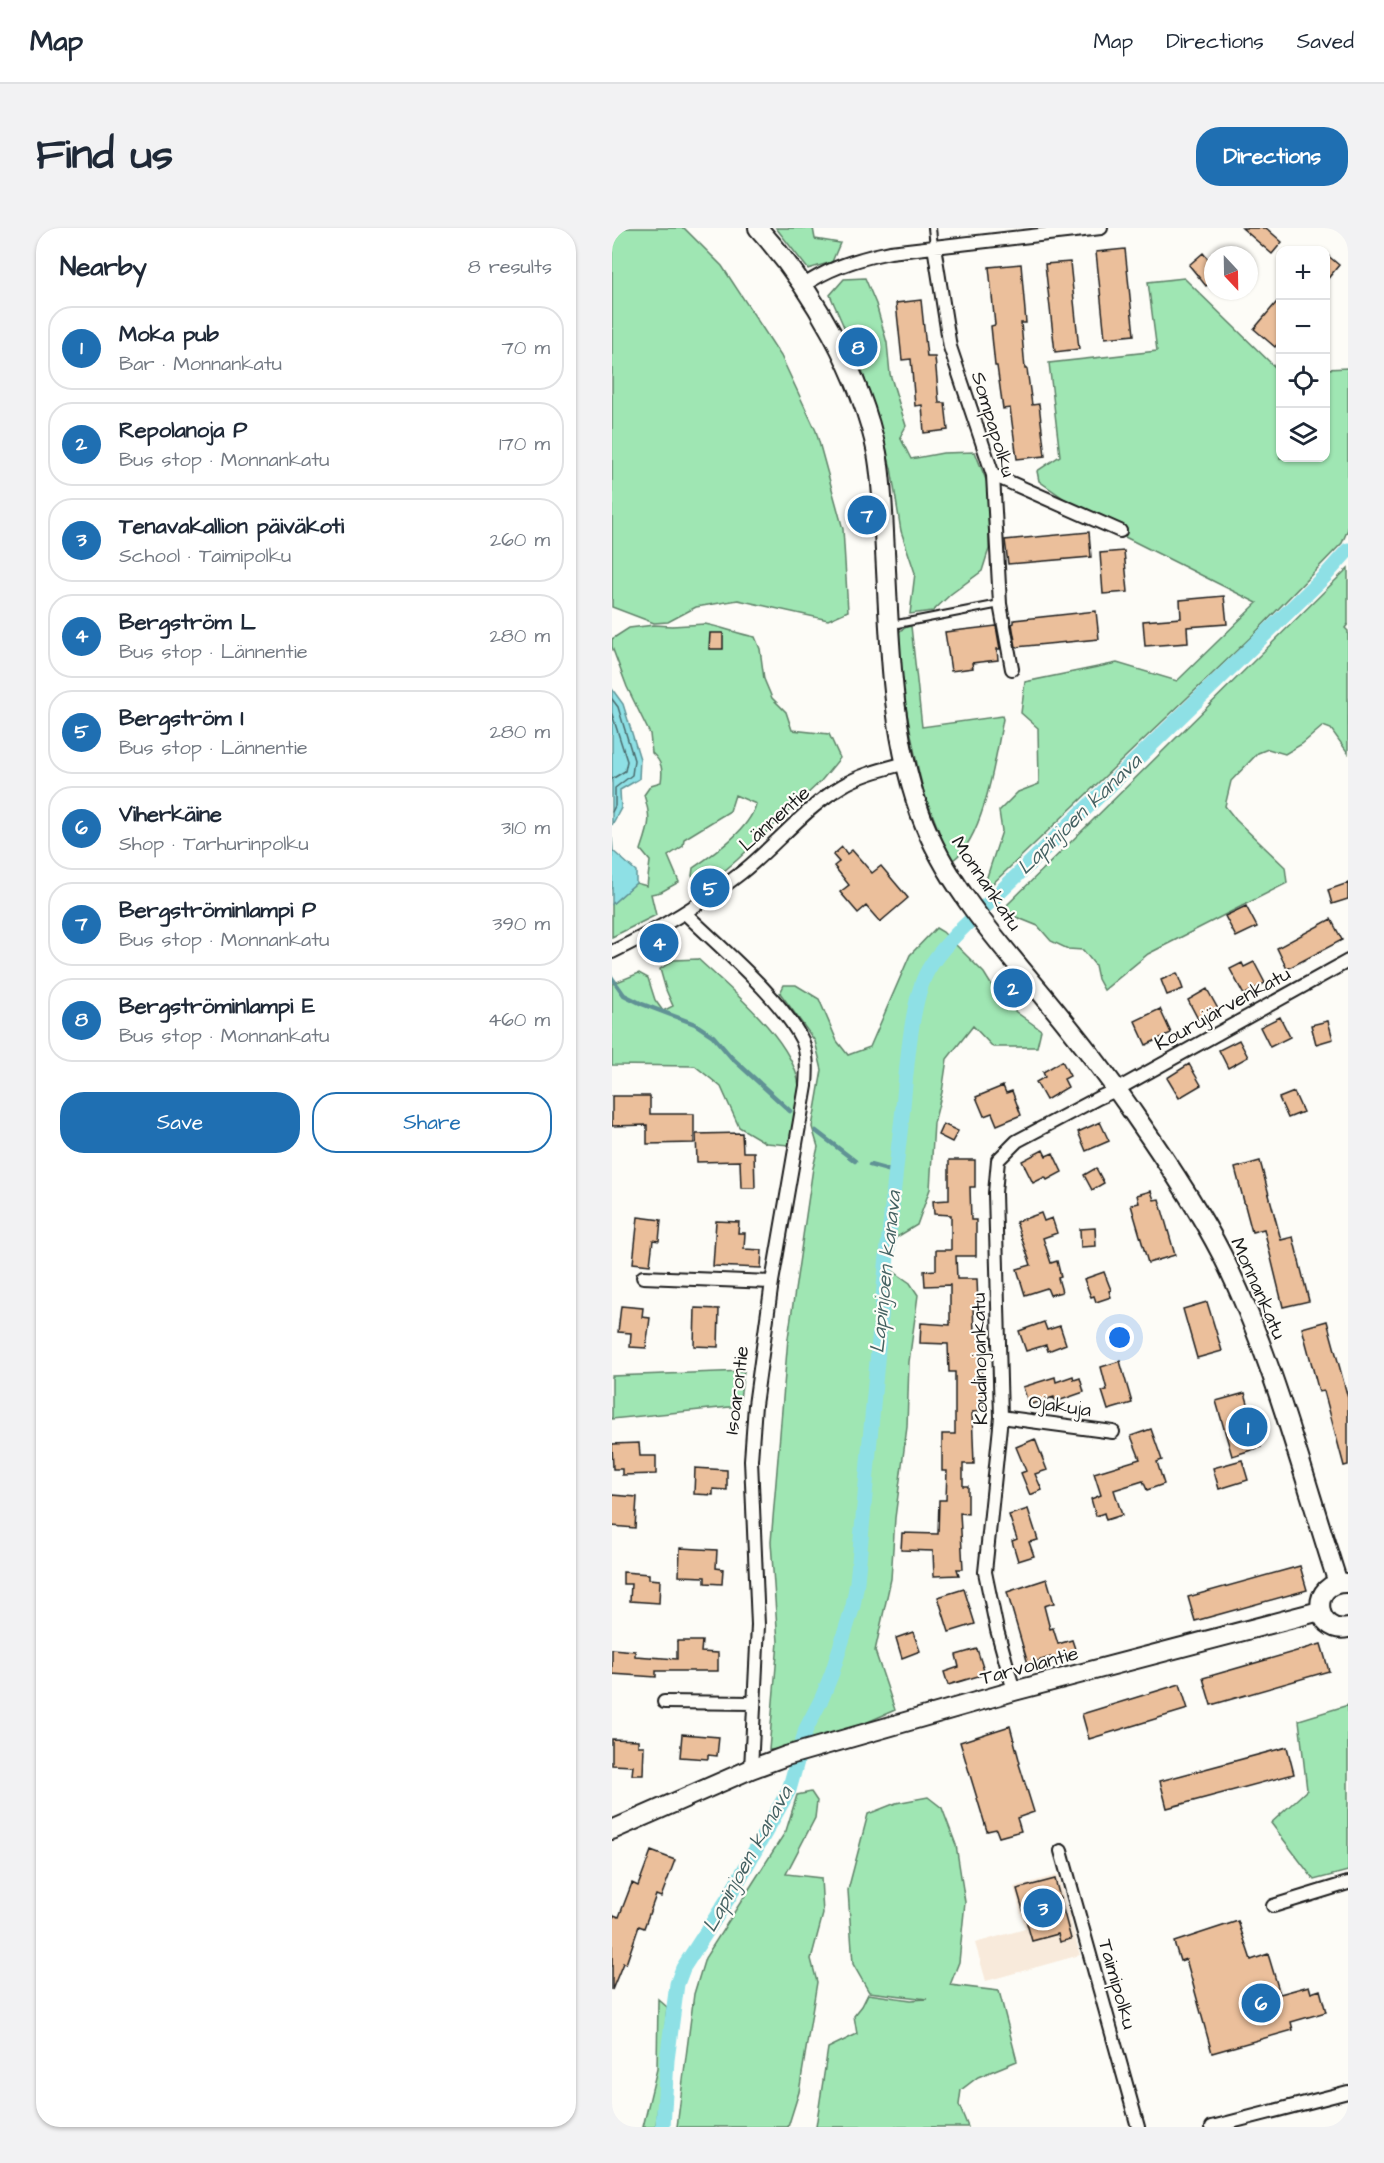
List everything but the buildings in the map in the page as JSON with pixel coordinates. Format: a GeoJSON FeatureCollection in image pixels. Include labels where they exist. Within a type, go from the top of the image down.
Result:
{"type":"FeatureCollection","features":[{"type":"Feature","properties":{"kind":"main road","name":"Monnankatu"},"geometry":{"type":"LineString","coordinates":[[758,228],[777,249],[803,286],[848,367],[864,408],[877,453],[882,493],[888,625],[894,688],[906,763],[919,810],[931,839],[969,905],[1116,1090],[1189,1196],[1222,1256],[1265,1354],[1343,1583]]}},
{"type":"Feature","properties":{"kind":"main road"},"geometry":{"type":"LineString","coordinates":[[1343,1583],[1325,1590],[1321,1597],[1320,1611],[1329,1624],[1336,1628],[1348,1628]]}},
{"type":"Feature","properties":{"kind":"main road","name":"Tarvolantie"},"geometry":{"type":"LineString","coordinates":[[751,1769],[786,1756],[1014,1691],[1320,1611]]}},
{"type":"Feature","properties":{"kind":"main road"},"geometry":{"type":"LineString","coordinates":[[612,1830],[751,1769]]}},
{"type":"Feature","properties":{"kind":"street"},"geometry":{"type":"LineString","coordinates":[[803,286],[814,278],[866,257],[934,246],[1101,228]]}},
{"type":"Feature","properties":{"kind":"street","name":"Sompapolku"},"geometry":{"type":"LineString","coordinates":[[934,246],[950,347],[993,476],[1000,604],[1012,669]]}},
{"type":"Feature","properties":{"kind":"street"},"geometry":{"type":"LineString","coordinates":[[993,476],[1120,531]]}},
{"type":"Feature","properties":{"kind":"street","name":"Lännentie"},"geometry":{"type":"LineString","coordinates":[[612,952],[686,914],[742,873],[815,806],[840,787],[871,772],[906,763]]}},
{"type":"Feature","properties":{"kind":"street","name":"Isoarontie"},"geometry":{"type":"LineString","coordinates":[[686,914],[758,983],[789,1020],[802,1041],[807,1060],[806,1086],[772,1282],[755,1405],[751,1460],[758,1625],[751,1769]]}},
{"type":"Feature","properties":{"kind":"street","name":"Kourujärvenkatu"},"geometry":{"type":"LineString","coordinates":[[1116,1090],[1348,961]]}},
{"type":"Feature","properties":{"kind":"street","name":"Koudinojankatu"},"geometry":{"type":"LineString","coordinates":[[1014,1691],[997,1630],[985,1572],[1001,1416],[995,1193],[998,1160],[1017,1141],[1116,1090]]}},
{"type":"Feature","properties":{"kind":"street"},"geometry":{"type":"LineString","coordinates":[[643,1277],[772,1282]]}},
{"type":"Feature","properties":{"kind":"street","name":"Ojakuja"},"geometry":{"type":"LineString","coordinates":[[1001,1416],[1113,1431]]}},
{"type":"Feature","properties":{"kind":"street"},"geometry":{"type":"LineString","coordinates":[[664,1702],[754,1703]]}},
{"type":"Feature","properties":{"kind":"street","name":"Taimipolku"},"geometry":{"type":"LineString","coordinates":[[1061,1851],[1138,2127]]}},
{"type":"Feature","properties":{"kind":"street"},"geometry":{"type":"LineString","coordinates":[[1273,1906],[1348,1883]]}},
{"type":"Feature","properties":{"kind":"street"},"geometry":{"type":"LineString","coordinates":[[1212,2127],[1348,2092]]}},
{"type":"Feature","properties":{"kind":"lane","name":"Sompapolku"},"geometry":{"type":"LineString","coordinates":[[932,228],[934,246]]}},
{"type":"Feature","properties":{"kind":"lane"},"geometry":{"type":"LineString","coordinates":[[888,625],[1000,604]]}},
{"type":"Feature","properties":{"kind":"shaded area"},"geometry":{"type":"Polygon","coordinates":[[[1058,1875],[1080,1955],[986,1981],[975,1943],[1025,1929],[1014,1887],[1058,1875]]]}},
{"type":"Feature","properties":{"kind":"green space"},"geometry":{"type":"Polygon","coordinates":[[[612,228],[684,228],[722,266],[781,356],[816,431],[843,529],[848,611],[828,620],[738,600],[696,607],[668,622],[654,623],[612,607],[612,228]]]}},
{"type":"Feature","properties":{"kind":"green space"},"geometry":{"type":"Polygon","coordinates":[[[776,228],[813,228],[815,239],[840,243],[832,262],[808,269],[776,228]]]}},
{"type":"Feature","properties":{"kind":"green space"},"geometry":{"type":"Polygon","coordinates":[[[865,278],[876,304],[887,343],[890,374],[906,426],[900,437],[911,459],[943,453],[975,452],[988,485],[989,549],[982,571],[933,611],[910,614],[915,573],[901,531],[891,468],[861,366],[830,295],[844,279],[865,278]]]}},
{"type":"Feature","properties":{"kind":"green space"},"geometry":{"type":"Polygon","coordinates":[[[1184,278],[1276,368],[1276,462],[1330,462],[1330,369],[1348,368],[1348,529],[1342,543],[1253,635],[987,889],[984,886],[1002,831],[999,811],[1018,792],[1039,784],[1038,728],[1021,713],[1025,682],[1117,663],[1177,681],[1257,603],[1103,526],[1039,481],[1037,471],[1060,456],[1049,363],[1157,351],[1148,282],[1184,278]]]}},
{"type":"Feature","properties":{"kind":"green space"},"geometry":{"type":"Polygon","coordinates":[[[1348,568],[1348,624],[1345,628],[1348,631],[1348,753],[1331,729],[1323,726],[1302,744],[1285,754],[1268,749],[1258,753],[1231,781],[1225,806],[1236,820],[1285,867],[1287,883],[1148,954],[1104,990],[1098,979],[1095,965],[1083,950],[1068,949],[1051,941],[1038,926],[1016,917],[1005,907],[1348,568]]]}},
{"type":"Feature","properties":{"kind":"green space"},"geometry":{"type":"Polygon","coordinates":[[[705,624],[755,637],[760,649],[764,679],[772,698],[786,712],[792,730],[829,734],[840,758],[821,781],[737,860],[710,883],[700,883],[692,876],[693,868],[739,832],[756,804],[735,795],[730,811],[684,839],[683,846],[668,856],[679,882],[661,892],[651,894],[656,915],[612,937],[612,904],[636,883],[647,886],[650,861],[641,850],[648,823],[644,795],[651,785],[661,782],[662,773],[660,763],[652,753],[650,734],[627,687],[612,647],[612,639],[629,628],[705,624]]]}},
{"type":"Feature","properties":{"kind":"green space"},"geometry":{"type":"Polygon","coordinates":[[[911,626],[922,727],[1002,716],[1003,719],[981,816],[964,849],[953,860],[949,858],[924,792],[906,709],[898,642],[899,632],[911,626]]]}},
{"type":"Feature","properties":{"kind":"green space"},"geometry":{"type":"Polygon","coordinates":[[[936,928],[943,932],[984,973],[992,986],[1016,1012],[1041,1030],[1037,1047],[993,1047],[973,1026],[947,1059],[934,1123],[930,1189],[917,1225],[892,1240],[887,1267],[910,1283],[918,1295],[909,1362],[907,1427],[895,1518],[891,1579],[875,1651],[895,1710],[815,1745],[769,1750],[778,1642],[771,1542],[788,1338],[818,1147],[812,1127],[822,1070],[815,1041],[780,993],[784,985],[796,985],[819,999],[837,1041],[848,1055],[870,1047],[910,955],[936,928]]]}},
{"type":"Feature","properties":{"kind":"green space"},"geometry":{"type":"Polygon","coordinates":[[[698,959],[759,1016],[786,1051],[795,1069],[799,1091],[789,1145],[766,1143],[739,1127],[721,1087],[695,1066],[612,1065],[612,984],[639,973],[648,978],[655,1000],[663,1011],[673,1006],[660,969],[674,960],[698,959]]]}},
{"type":"Feature","properties":{"kind":"green space"},"geometry":{"type":"Polygon","coordinates":[[[744,1371],[739,1406],[612,1419],[612,1376],[744,1371]]]}},
{"type":"Feature","properties":{"kind":"green space"},"geometry":{"type":"Polygon","coordinates":[[[1348,1705],[1348,1871],[1314,1880],[1271,1823],[1307,1790],[1299,1720],[1348,1705]]]}},
{"type":"Feature","properties":{"kind":"green space"},"geometry":{"type":"Polygon","coordinates":[[[811,1792],[817,1801],[815,1818],[786,1874],[821,1878],[823,1914],[811,1959],[817,1982],[799,2092],[788,2127],[677,2127],[694,1994],[705,1958],[786,1831],[797,1795],[811,1792]]]}},
{"type":"Feature","properties":{"kind":"green space"},"geometry":{"type":"Polygon","coordinates":[[[928,1797],[942,1808],[956,1845],[965,1902],[959,1962],[950,1985],[999,1991],[1017,2061],[978,2077],[961,2090],[959,2105],[968,2127],[816,2127],[828,2048],[857,2034],[854,2016],[868,1994],[911,2000],[927,1999],[869,1992],[853,1964],[848,1890],[868,1814],[896,1803],[928,1797]]]}},
{"type":"Feature","properties":{"kind":"green space"},"geometry":{"type":"Polygon","coordinates":[[[658,1999],[667,2007],[656,2127],[643,2127],[657,2069],[658,1999]]]}},
{"type":"Feature","properties":{"kind":"water"},"geometry":{"type":"Polygon","coordinates":[[[612,689],[623,704],[640,759],[639,779],[620,790],[621,808],[612,825],[612,689]]]}},
{"type":"Feature","properties":{"kind":"water"},"geometry":{"type":"Polygon","coordinates":[[[612,837],[613,851],[636,871],[636,883],[612,904],[612,837]]]}},
{"type":"Feature","properties":{"kind":"waterway","name":"Lapinjoen kanava"},"geometry":{"type":"LineString","coordinates":[[663,2127],[667,2060],[677,1984],[683,1968],[729,1897],[789,1790],[806,1729],[832,1673],[853,1606],[907,1062],[917,1001],[928,970],[961,930],[1325,576],[1348,550]]}},
{"type":"Feature","properties":{"kind":"waterway"},"geometry":{"type":"LineString","coordinates":[[612,978],[624,995],[695,1024],[713,1036],[731,1057],[790,1111]]}},
{"type":"Feature","properties":{"kind":"waterway"},"geometry":{"type":"LineString","coordinates":[[816,1131],[855,1161]]}},
{"type":"Feature","properties":{"kind":"waterway"},"geometry":{"type":"LineString","coordinates":[[870,1165],[895,1172]]}},
{"type":"Feature","properties":{"kind":"place","name":"Bergströminlampi E"},"geometry":{"type":"Point","coordinates":[858,347]}},
{"type":"Feature","properties":{"kind":"place","name":"Bergströminlampi P"},"geometry":{"type":"Point","coordinates":[867,515]}},
{"type":"Feature","properties":{"kind":"place","name":"Bergström I"},"geometry":{"type":"Point","coordinates":[710,888]}},
{"type":"Feature","properties":{"kind":"place","name":"Bergström L"},"geometry":{"type":"Point","coordinates":[659,943]}},
{"type":"Feature","properties":{"kind":"place","name":"Repolanoja P"},"geometry":{"type":"Point","coordinates":[1013,988]}},
{"type":"Feature","properties":{"kind":"place","name":"Moka pub"},"geometry":{"type":"Point","coordinates":[1248,1427]}},
{"type":"Feature","properties":{"kind":"place","name":"Tenavakallion päiväkoti"},"geometry":{"type":"Point","coordinates":[1043,1908]}},
{"type":"Feature","properties":{"kind":"place","name":"Viherkäine"},"geometry":{"type":"Point","coordinates":[1261,2003]}}]}
